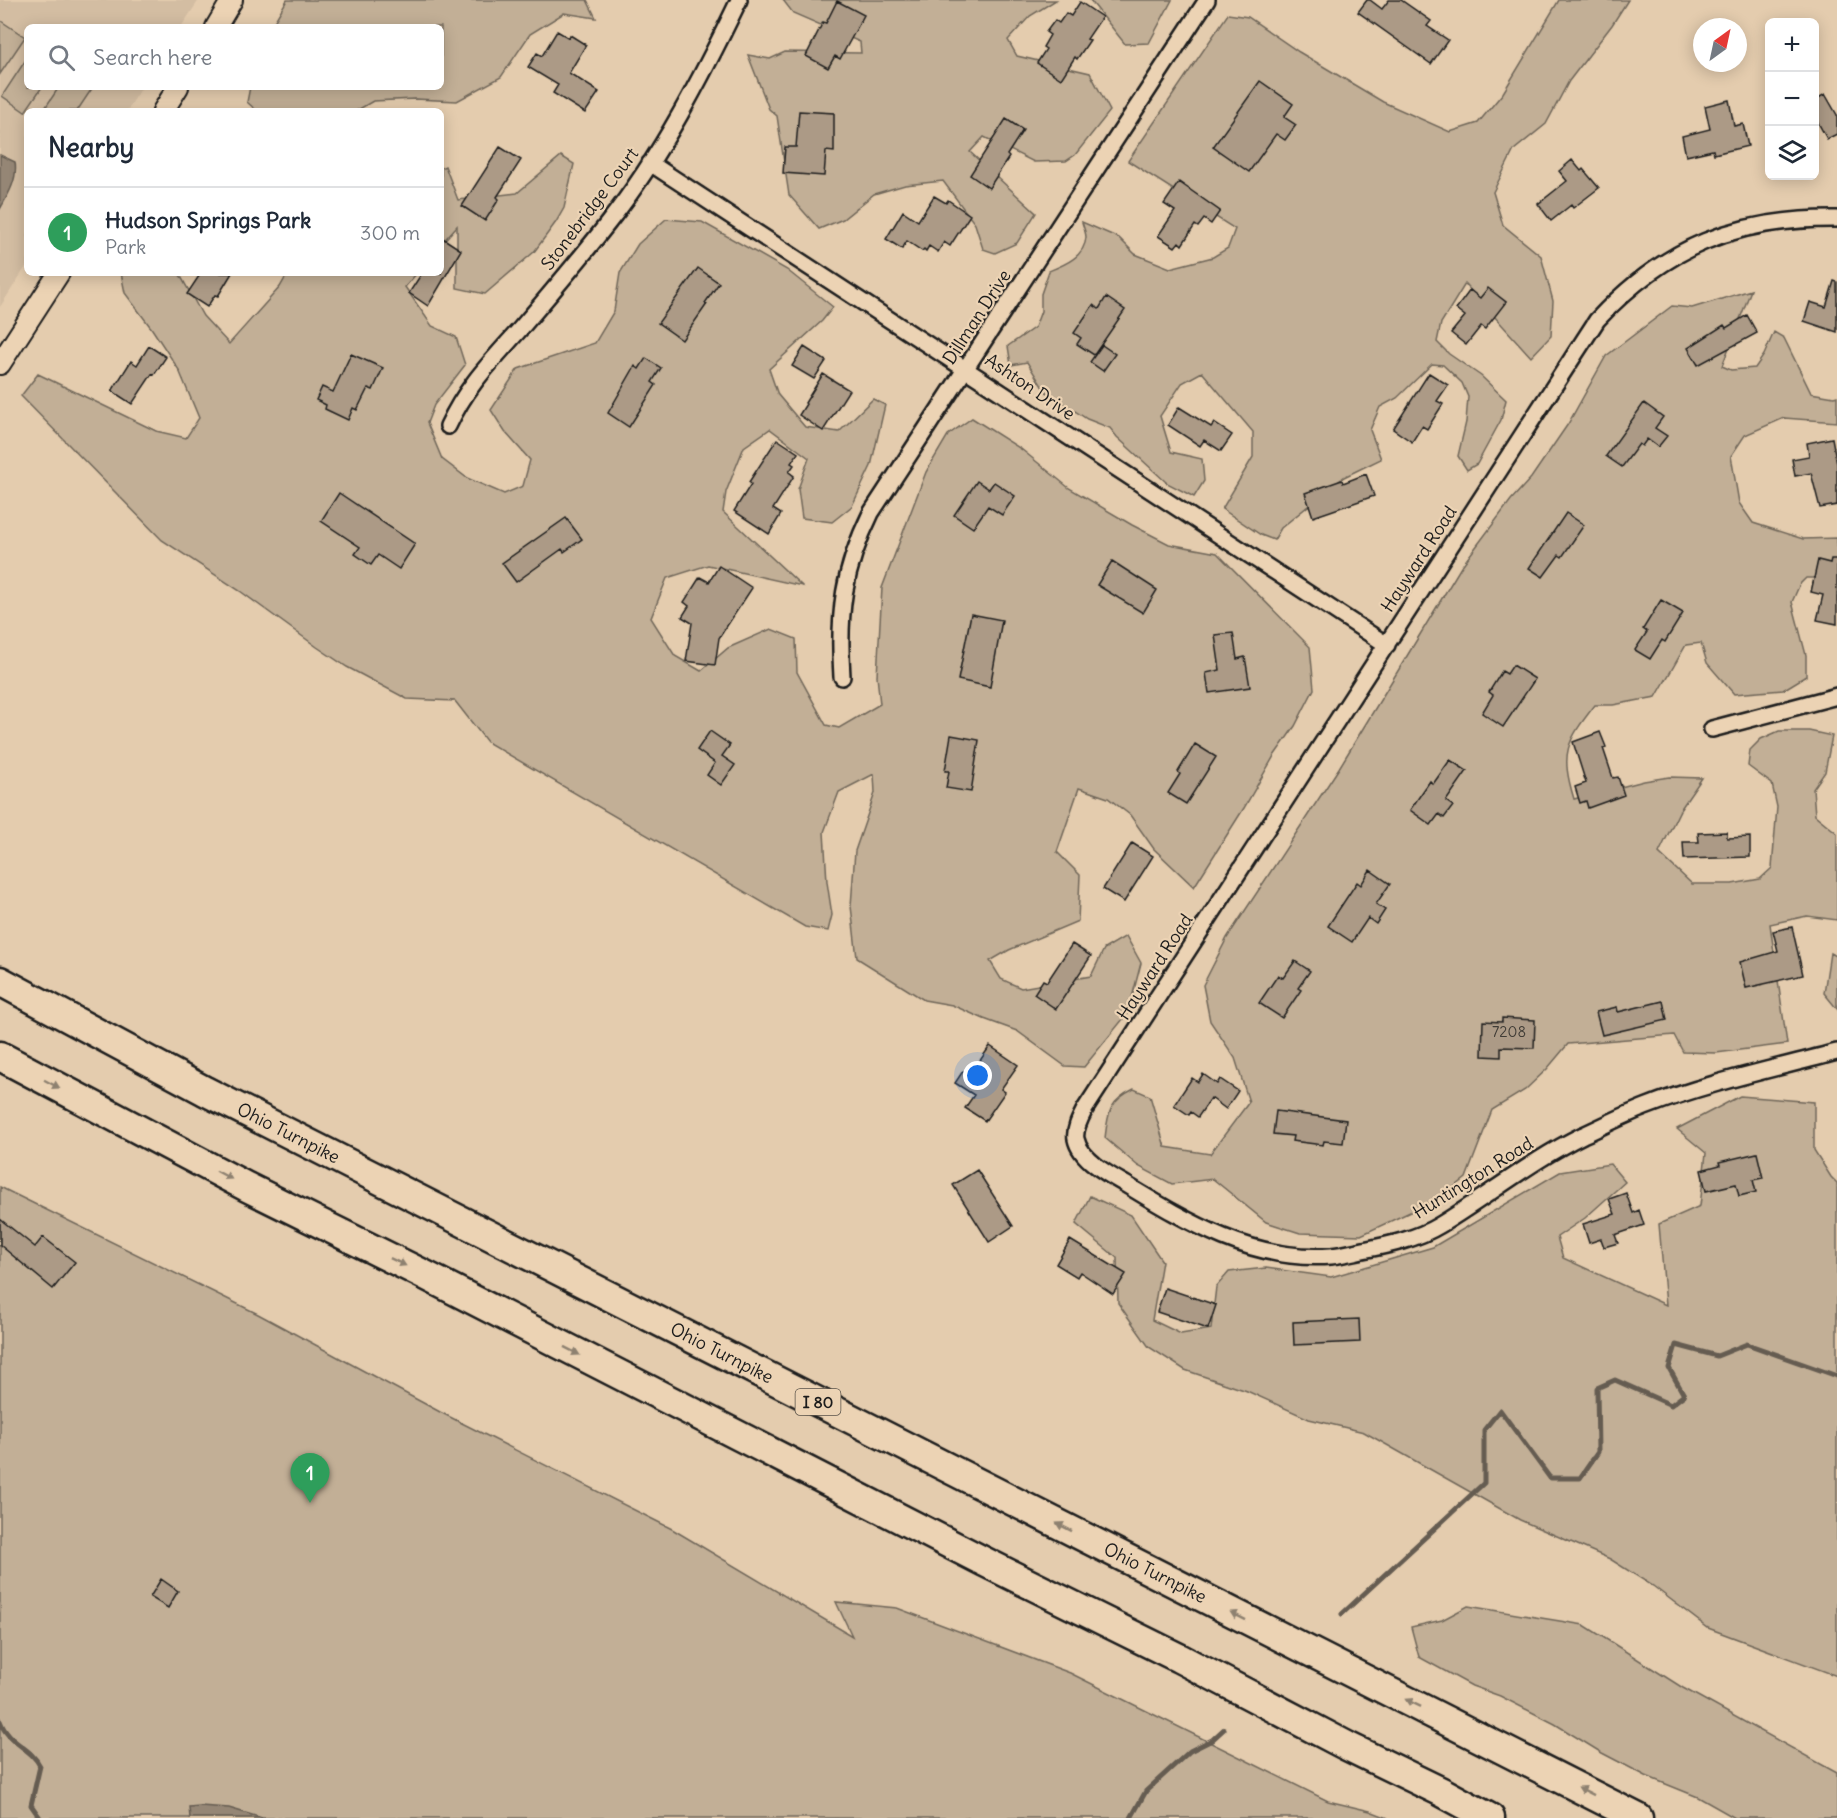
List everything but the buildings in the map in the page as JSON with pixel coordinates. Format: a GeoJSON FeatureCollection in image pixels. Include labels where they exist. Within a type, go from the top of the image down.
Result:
{"type":"FeatureCollection","features":[{"type":"Feature","properties":{"kind":"highway","name":"Ohio Turnpike"},"geometry":{"type":"LineString","coordinates":[[0,981],[214,1096],[1638,1818]]}},
{"type":"Feature","properties":{"kind":"highway"},"geometry":{"type":"LineString","coordinates":[[0,1056],[247,1187],[425,1275],[1490,1818]]}},
{"type":"Feature","properties":{"kind":"street"},"geometry":{"type":"LineString","coordinates":[[218,24],[232,0]]}},
{"type":"Feature","properties":{"kind":"street","name":"Stonebridge Court"},"geometry":{"type":"LineString","coordinates":[[448,426],[460,400],[476,378],[566,276],[610,220],[650,163],[682,111],[739,0]]}},
{"type":"Feature","properties":{"kind":"street","name":"Dillman Drive"},"geometry":{"type":"LineString","coordinates":[[842,677],[840,654],[844,588],[858,540],[871,513],[1207,0]]}},
{"type":"Feature","properties":{"kind":"street"},"geometry":{"type":"LineString","coordinates":[[165,108],[176,90]]}},
{"type":"Feature","properties":{"kind":"street","name":"Ashton Drive"},"geometry":{"type":"LineString","coordinates":[[650,163],[967,368],[1387,645]]}},
{"type":"Feature","properties":{"kind":"street","name":"Hayward Road"},"geometry":{"type":"LineString","coordinates":[[1127,1046],[1597,320],[1619,296],[1654,268],[1684,250],[1719,235],[1771,222],[1837,219]]}},
{"type":"Feature","properties":{"kind":"street"},"geometry":{"type":"LineString","coordinates":[[0,364],[57,276]]}},
{"type":"Feature","properties":{"kind":"street"},"geometry":{"type":"LineString","coordinates":[[1712,729],[1837,696]]}},
{"type":"Feature","properties":{"kind":"street","name":"Huntington Road"},"geometry":{"type":"LineString","coordinates":[[1127,1046],[1085,1109],[1078,1125],[1076,1139],[1082,1150],[1096,1166],[1204,1230],[1235,1243],[1266,1251],[1302,1256],[1332,1256],[1390,1245],[1407,1239],[1438,1226],[1580,1136],[1645,1107],[1728,1081],[1837,1052]]}},
{"type":"Feature","properties":{"kind":"shaded area"},"geometry":{"type":"Polygon","coordinates":[[[0,0],[199,0],[183,24],[24,24],[24,90],[140,90],[129,108],[24,108],[24,270],[0,307],[0,0]]]}},
{"type":"Feature","properties":{"kind":"shaded area"},"geometry":{"type":"Polygon","coordinates":[[[287,0],[587,0],[596,18],[564,13],[530,34],[501,77],[457,101],[415,99],[373,101],[361,108],[254,108],[247,102],[249,90],[444,90],[444,24],[273,24],[287,0]]]}},
{"type":"Feature","properties":{"kind":"shaded area"},"geometry":{"type":"Polygon","coordinates":[[[783,0],[1056,0],[1030,16],[1008,40],[1017,56],[1090,73],[1110,111],[1075,155],[1066,161],[1034,162],[984,137],[970,152],[1036,213],[1017,243],[995,253],[983,249],[975,224],[943,181],[905,185],[874,194],[843,219],[819,229],[789,195],[777,116],[769,109],[748,55],[770,59],[785,52],[861,53],[860,42],[793,13],[783,0]]]}},
{"type":"Feature","properties":{"kind":"shaded area"},"geometry":{"type":"Polygon","coordinates":[[[1090,0],[1172,0],[1149,43],[1125,44],[1090,0]]]}},
{"type":"Feature","properties":{"kind":"shaded area"},"geometry":{"type":"Polygon","coordinates":[[[1559,0],[1628,0],[1569,81],[1546,124],[1514,150],[1493,192],[1503,225],[1541,256],[1553,301],[1551,336],[1531,357],[1465,284],[1441,323],[1437,342],[1449,354],[1481,376],[1506,400],[1501,420],[1477,464],[1467,470],[1458,456],[1466,422],[1468,397],[1462,383],[1443,365],[1432,364],[1397,398],[1380,407],[1370,430],[1381,459],[1344,477],[1281,528],[1274,540],[1261,535],[1222,509],[1253,457],[1253,432],[1202,372],[1182,383],[1160,416],[1171,452],[1202,459],[1204,481],[1194,497],[1167,483],[1110,428],[1087,419],[1045,391],[1027,362],[1011,365],[1008,346],[1035,327],[1041,311],[1041,294],[1049,271],[1073,259],[1085,244],[1086,237],[1082,222],[1119,238],[1135,254],[1170,268],[1213,257],[1228,248],[1235,229],[1128,161],[1228,14],[1248,17],[1299,52],[1383,102],[1450,132],[1478,123],[1503,93],[1559,0]]]}},
{"type":"Feature","properties":{"kind":"shaded area"},"geometry":{"type":"Polygon","coordinates":[[[0,22],[24,38],[0,74],[0,22]]]}},
{"type":"Feature","properties":{"kind":"shaded area"},"geometry":{"type":"Polygon","coordinates":[[[24,63],[24,90],[40,90],[28,108],[24,108],[24,111],[2,96],[24,63]]]}},
{"type":"Feature","properties":{"kind":"shaded area"},"geometry":{"type":"Polygon","coordinates":[[[57,90],[91,90],[79,108],[45,108],[57,90]]]}},
{"type":"Feature","properties":{"kind":"shaded area"},"geometry":{"type":"Polygon","coordinates":[[[0,155],[15,162],[16,168],[12,187],[0,209],[0,155]]]}},
{"type":"Feature","properties":{"kind":"shaded area"},"geometry":{"type":"Polygon","coordinates":[[[561,156],[574,164],[564,208],[534,252],[485,294],[457,288],[457,226],[444,241],[444,166],[458,200],[517,193],[561,156]]]}},
{"type":"Feature","properties":{"kind":"shaded area"},"geometry":{"type":"Polygon","coordinates":[[[666,219],[702,222],[787,270],[833,307],[822,321],[769,369],[778,395],[805,427],[839,432],[873,399],[885,405],[871,466],[852,506],[832,522],[802,518],[798,489],[809,458],[770,429],[744,447],[726,492],[723,512],[802,586],[708,565],[667,578],[651,618],[675,656],[701,671],[728,648],[771,629],[796,639],[797,672],[826,725],[839,728],[880,704],[877,676],[882,588],[926,472],[948,435],[972,418],[1021,449],[1069,488],[1132,525],[1169,544],[1217,553],[1310,647],[1314,689],[1295,726],[1274,756],[1194,887],[1154,849],[1130,815],[1108,798],[1079,788],[1057,852],[1080,875],[1078,921],[1009,950],[990,961],[1001,979],[1021,988],[1091,976],[1104,949],[1126,936],[1141,963],[1128,1013],[1084,1067],[1065,1066],[1017,1031],[952,1005],[924,1000],[857,958],[851,906],[855,851],[875,793],[874,774],[839,792],[824,832],[827,882],[832,915],[828,931],[805,927],[487,742],[455,701],[407,699],[347,667],[317,647],[240,591],[162,540],[21,396],[38,374],[156,431],[186,438],[199,418],[179,370],[125,293],[122,276],[181,276],[203,316],[229,344],[280,287],[286,276],[414,276],[405,287],[432,326],[456,337],[465,365],[434,405],[427,423],[442,459],[467,478],[504,494],[523,486],[530,460],[505,432],[491,410],[518,369],[595,343],[614,311],[620,273],[638,244],[666,219]]]}},
{"type":"Feature","properties":{"kind":"shaded area"},"geometry":{"type":"Polygon","coordinates":[[[1751,290],[1722,366],[1731,370],[1755,368],[1764,355],[1774,332],[1784,338],[1811,393],[1837,396],[1837,422],[1784,418],[1745,435],[1731,456],[1739,503],[1753,523],[1803,539],[1837,538],[1837,578],[1806,578],[1800,584],[1792,602],[1806,655],[1806,676],[1783,690],[1734,694],[1707,663],[1701,643],[1686,645],[1656,697],[1613,705],[1595,705],[1572,739],[1568,749],[1567,770],[1574,799],[1644,781],[1669,777],[1702,778],[1680,810],[1659,853],[1692,884],[1732,884],[1760,879],[1772,868],[1777,807],[1772,784],[1748,766],[1750,750],[1761,739],[1779,731],[1809,731],[1832,736],[1825,772],[1813,789],[1815,815],[1837,833],[1837,920],[1807,916],[1770,924],[1787,1044],[1716,1053],[1683,1052],[1674,1035],[1568,1044],[1525,1090],[1492,1110],[1466,1178],[1440,1198],[1361,1235],[1300,1233],[1266,1222],[1213,1179],[1172,1184],[1138,1166],[1105,1138],[1111,1108],[1126,1093],[1134,1089],[1150,1096],[1165,1147],[1210,1154],[1249,1102],[1235,1058],[1210,1021],[1203,985],[1227,938],[1339,768],[1461,567],[1511,500],[1531,478],[1568,424],[1606,356],[1672,306],[1692,308],[1751,290]]]}},
{"type":"Feature","properties":{"kind":"shaded area"},"geometry":{"type":"Polygon","coordinates":[[[1830,953],[1837,957],[1837,1009],[1824,993],[1830,953]]]}},
{"type":"Feature","properties":{"kind":"shaded area"},"geometry":{"type":"Polygon","coordinates":[[[1740,1096],[1814,1102],[1814,1150],[1837,1183],[1837,1676],[1708,1628],[1653,1586],[1610,1559],[1520,1520],[1364,1432],[1309,1419],[1247,1391],[1185,1370],[1149,1347],[1118,1303],[1117,1258],[1076,1224],[1090,1196],[1131,1215],[1162,1261],[1152,1320],[1181,1334],[1211,1329],[1216,1287],[1229,1272],[1266,1268],[1331,1277],[1433,1247],[1560,1172],[1610,1164],[1625,1182],[1585,1218],[1557,1237],[1563,1258],[1666,1305],[1659,1224],[1700,1206],[1706,1153],[1677,1129],[1740,1096]]]}},
{"type":"Feature","properties":{"kind":"shaded area"},"geometry":{"type":"Polygon","coordinates":[[[0,1187],[258,1314],[440,1412],[672,1529],[852,1636],[836,1602],[897,1608],[1070,1673],[1328,1801],[1370,1811],[1388,1818],[0,1818],[0,1187]]]}},
{"type":"Feature","properties":{"kind":"shaded area"},"geometry":{"type":"Polygon","coordinates":[[[1468,1606],[1584,1625],[1683,1688],[1837,1773],[1837,1818],[1735,1818],[1698,1797],[1646,1776],[1602,1753],[1555,1724],[1500,1696],[1472,1686],[1419,1657],[1411,1627],[1442,1620],[1468,1606]]]}},
{"type":"Feature","properties":{"kind":"shaded area"},"geometry":{"type":"Polygon","coordinates":[[[189,1807],[229,1808],[262,1818],[190,1818],[189,1807]]]}},
{"type":"Feature","properties":{"kind":"waterway"},"geometry":{"type":"LineString","coordinates":[[1342,1614],[1484,1483],[1484,1430],[1500,1410],[1550,1478],[1580,1478],[1598,1452],[1597,1388],[1615,1380],[1671,1405],[1684,1395],[1669,1368],[1676,1345],[1717,1356],[1747,1344],[1837,1376]]}},
{"type":"Feature","properties":{"kind":"waterway"},"geometry":{"type":"LineString","coordinates":[[0,1721],[14,1741],[31,1754],[40,1766],[31,1805],[40,1818]]}},
{"type":"Feature","properties":{"kind":"waterway"},"geometry":{"type":"LineString","coordinates":[[1131,1818],[1146,1791],[1190,1751],[1212,1740],[1224,1729]]}},
{"type":"Feature","properties":{"kind":"place","name":"Hudson Springs Park"},"geometry":{"type":"Point","coordinates":[310,1503]}}]}
